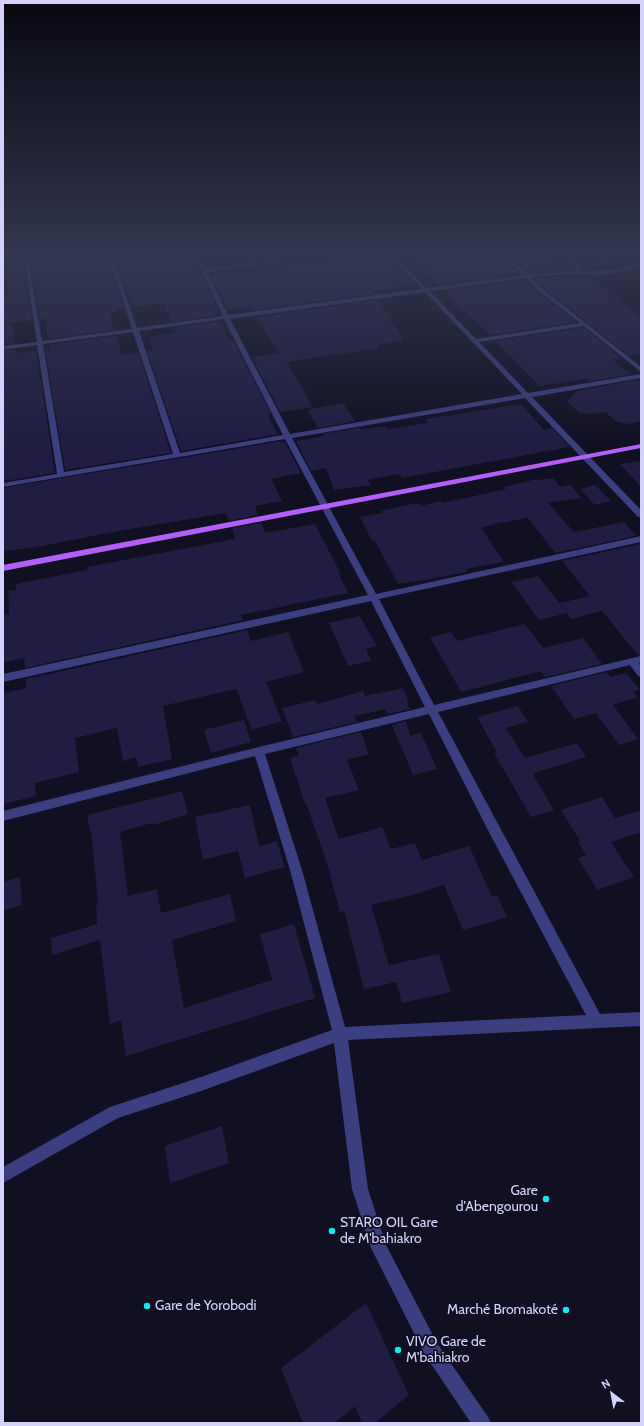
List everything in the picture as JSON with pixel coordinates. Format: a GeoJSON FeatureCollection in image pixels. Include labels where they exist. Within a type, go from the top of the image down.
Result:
{"type":"FeatureCollection","features":[{"type":"Feature","properties":{"kind":"main road"},"geometry":{"type":"LineString","coordinates":[[3,568],[641,446]]}},
{"type":"Feature","properties":{"kind":"street"},"geometry":{"type":"LineString","coordinates":[[37,318],[62,475]]}},
{"type":"Feature","properties":{"kind":"street"},"geometry":{"type":"LineString","coordinates":[[132,318],[177,455]]}},
{"type":"Feature","properties":{"kind":"street"},"geometry":{"type":"LineString","coordinates":[[3,348],[222,318]]}},
{"type":"Feature","properties":{"kind":"street"},"geometry":{"type":"LineString","coordinates":[[226,318],[324,507],[374,598],[494,830],[596,1021]]}},
{"type":"Feature","properties":{"kind":"street"},"geometry":{"type":"LineString","coordinates":[[452,318],[641,514]]}},
{"type":"Feature","properties":{"kind":"street"},"geometry":{"type":"LineString","coordinates":[[577,318],[641,370]]}},
{"type":"Feature","properties":{"kind":"street"},"geometry":{"type":"LineString","coordinates":[[475,341],[586,324]]}},
{"type":"Feature","properties":{"kind":"street"},"geometry":{"type":"LineString","coordinates":[[3,485],[641,376]]}},
{"type":"Feature","properties":{"kind":"street"},"geometry":{"type":"LineString","coordinates":[[3,678],[641,539]]}},
{"type":"Feature","properties":{"kind":"street"},"geometry":{"type":"LineString","coordinates":[[3,816],[259,751],[636,660],[641,673]]}},
{"type":"Feature","properties":{"kind":"street"},"geometry":{"type":"LineString","coordinates":[[259,751],[296,870],[340,1034],[360,1189],[378,1248],[431,1349],[482,1423]]}},
{"type":"Feature","properties":{"kind":"street"},"geometry":{"type":"LineString","coordinates":[[3,1176],[115,1112],[201,1084],[340,1034],[641,1019]]}},
{"type":"Feature","properties":{"kind":"building"},"geometry":{"type":"Polygon","coordinates":[[[3,318],[32,318],[32,320],[3,324],[3,318]]]}},
{"type":"Feature","properties":{"kind":"building"},"geometry":{"type":"Polygon","coordinates":[[[40,318],[111,318],[114,330],[48,339],[45,318],[40,319],[40,318]]]}},
{"type":"Feature","properties":{"kind":"building"},"geometry":{"type":"Polygon","coordinates":[[[170,318],[200,318],[172,322],[170,318]]]}},
{"type":"Feature","properties":{"kind":"building"},"geometry":{"type":"Polygon","coordinates":[[[257,318],[389,318],[404,341],[377,344],[380,348],[287,362],[313,407],[280,412],[252,357],[278,353],[257,318]]]}},
{"type":"Feature","properties":{"kind":"building"},"geometry":{"type":"Polygon","coordinates":[[[472,318],[570,318],[576,322],[490,335],[472,318]]]}},
{"type":"Feature","properties":{"kind":"building"},"geometry":{"type":"Polygon","coordinates":[[[581,318],[639,318],[641,319],[641,354],[630,356],[581,318]]]}},
{"type":"Feature","properties":{"kind":"building"},"geometry":{"type":"Polygon","coordinates":[[[219,321],[229,341],[233,340],[271,414],[269,414],[269,418],[278,434],[181,451],[147,351],[153,350],[149,337],[177,333],[174,328],[219,321]]]}},
{"type":"Feature","properties":{"kind":"building"},"geometry":{"type":"Polygon","coordinates":[[[12,324],[15,343],[3,344],[3,325],[12,324]]]}},
{"type":"Feature","properties":{"kind":"building"},"geometry":{"type":"Polygon","coordinates":[[[584,328],[621,358],[612,359],[630,374],[585,382],[589,378],[540,386],[495,341],[584,328]]]}},
{"type":"Feature","properties":{"kind":"building"},"geometry":{"type":"Polygon","coordinates":[[[116,336],[122,355],[138,352],[171,453],[65,470],[45,349],[50,349],[49,345],[116,336]]]}},
{"type":"Feature","properties":{"kind":"building"},"geometry":{"type":"Polygon","coordinates":[[[16,350],[16,353],[36,351],[55,473],[4,481],[3,351],[16,350]]]}},
{"type":"Feature","properties":{"kind":"building"},"geometry":{"type":"Polygon","coordinates":[[[637,380],[641,384],[641,421],[627,424],[616,421],[605,412],[589,414],[580,413],[567,402],[577,391],[637,380]]]}},
{"type":"Feature","properties":{"kind":"building"},"geometry":{"type":"Polygon","coordinates":[[[343,403],[355,421],[318,428],[307,410],[343,403]]]}},
{"type":"Feature","properties":{"kind":"building"},"geometry":{"type":"Polygon","coordinates":[[[521,404],[544,430],[552,428],[570,447],[402,478],[399,474],[368,480],[371,485],[334,490],[326,468],[311,471],[296,441],[324,436],[322,434],[360,428],[361,430],[386,426],[388,429],[428,423],[426,419],[521,404]]]}},
{"type":"Feature","properties":{"kind":"building"},"geometry":{"type":"Polygon","coordinates":[[[282,441],[283,443],[285,442],[301,473],[271,479],[282,501],[255,506],[258,515],[229,521],[226,513],[124,530],[31,548],[3,551],[3,488],[282,441]]]}},
{"type":"Feature","properties":{"kind":"building"},"geometry":{"type":"Polygon","coordinates":[[[641,461],[641,487],[620,464],[641,461]]]}},
{"type":"Feature","properties":{"kind":"building"},"geometry":{"type":"Polygon","coordinates":[[[553,478],[560,487],[571,485],[581,498],[548,503],[574,532],[624,522],[636,536],[555,553],[528,518],[499,523],[481,528],[504,562],[466,569],[467,572],[398,584],[375,541],[372,541],[360,517],[383,513],[381,511],[419,503],[421,506],[441,501],[442,503],[506,489],[504,487],[537,479],[553,478]]]}},
{"type":"Feature","properties":{"kind":"building"},"geometry":{"type":"Polygon","coordinates":[[[595,485],[611,501],[595,505],[580,489],[595,485]]]}},
{"type":"Feature","properties":{"kind":"building"},"geometry":{"type":"Polygon","coordinates":[[[261,523],[265,533],[315,524],[341,574],[339,575],[348,593],[241,615],[243,620],[25,668],[24,658],[3,663],[3,615],[9,614],[8,591],[16,590],[16,584],[87,570],[87,567],[235,539],[232,528],[261,523]]]}},
{"type":"Feature","properties":{"kind":"building"},"geometry":{"type":"Polygon","coordinates":[[[641,544],[641,655],[638,655],[602,611],[571,619],[560,603],[590,596],[562,561],[641,544]]]}},
{"type":"Feature","properties":{"kind":"building"},"geometry":{"type":"Polygon","coordinates":[[[538,576],[567,613],[539,620],[511,582],[538,576]]]}},
{"type":"Feature","properties":{"kind":"building"},"geometry":{"type":"Polygon","coordinates":[[[360,616],[377,646],[366,649],[371,661],[348,666],[329,623],[360,616]]]}},
{"type":"Feature","properties":{"kind":"building"},"geometry":{"type":"Polygon","coordinates":[[[525,624],[543,648],[583,638],[602,664],[545,677],[541,671],[461,692],[430,637],[451,632],[457,641],[525,624]]]}},
{"type":"Feature","properties":{"kind":"building"},"geometry":{"type":"Polygon","coordinates":[[[247,630],[251,641],[288,632],[304,672],[266,682],[282,721],[252,730],[236,689],[163,706],[172,759],[138,767],[136,757],[123,761],[117,728],[75,738],[79,772],[35,783],[36,796],[3,804],[3,693],[26,688],[26,679],[247,630]]]}},
{"type":"Feature","properties":{"kind":"building"},"geometry":{"type":"Polygon","coordinates":[[[607,672],[610,677],[626,673],[640,690],[633,692],[638,697],[613,705],[638,739],[619,745],[596,713],[574,719],[551,686],[607,672]]]}},
{"type":"Feature","properties":{"kind":"building"},"geometry":{"type":"Polygon","coordinates":[[[403,688],[410,709],[388,714],[385,709],[354,716],[357,722],[293,737],[282,708],[315,700],[317,704],[363,691],[365,696],[403,688]]]}},
{"type":"Feature","properties":{"kind":"building"},"geometry":{"type":"Polygon","coordinates":[[[518,706],[528,722],[506,728],[525,758],[577,743],[586,757],[534,773],[535,774],[533,775],[554,810],[531,817],[494,753],[497,752],[477,717],[518,706]]]}},
{"type":"Feature","properties":{"kind":"building"},"geometry":{"type":"Polygon","coordinates":[[[244,720],[251,742],[211,753],[204,730],[244,720]]]}},
{"type":"Feature","properties":{"kind":"building"},"geometry":{"type":"Polygon","coordinates":[[[406,721],[410,736],[421,733],[437,769],[413,775],[392,725],[406,721]]]}},
{"type":"Feature","properties":{"kind":"building"},"geometry":{"type":"Polygon","coordinates":[[[361,732],[369,754],[347,760],[359,790],[325,798],[339,839],[382,827],[391,849],[415,843],[422,860],[469,846],[492,897],[497,895],[507,917],[463,930],[444,885],[413,895],[371,905],[389,965],[439,954],[451,992],[402,1003],[396,982],[364,989],[344,911],[340,912],[327,863],[290,758],[299,756],[296,748],[361,732]]]}},
{"type":"Feature","properties":{"kind":"building"},"geometry":{"type":"Polygon","coordinates":[[[182,791],[188,814],[153,825],[152,823],[120,832],[128,896],[157,889],[161,913],[230,894],[236,921],[172,940],[184,1008],[272,980],[260,934],[294,924],[315,998],[126,1056],[121,1020],[110,1024],[100,940],[52,955],[51,938],[97,924],[96,903],[98,903],[92,839],[87,815],[182,791]]]}},
{"type":"Feature","properties":{"kind":"building"},"geometry":{"type":"Polygon","coordinates":[[[602,797],[615,818],[641,810],[641,832],[611,842],[634,877],[597,890],[578,858],[586,855],[578,842],[580,841],[561,810],[602,797]]]}},
{"type":"Feature","properties":{"kind":"building"},"geometry":{"type":"Polygon","coordinates":[[[250,805],[259,846],[277,841],[285,867],[245,878],[238,851],[203,860],[195,817],[250,805]]]}},
{"type":"Feature","properties":{"kind":"building"},"geometry":{"type":"Polygon","coordinates":[[[20,877],[22,905],[3,911],[3,882],[20,877]]]}},
{"type":"Feature","properties":{"kind":"building"},"geometry":{"type":"Polygon","coordinates":[[[222,1126],[229,1163],[170,1183],[165,1146],[222,1126]]]}},
{"type":"Feature","properties":{"kind":"building"},"geometry":{"type":"Polygon","coordinates":[[[366,1303],[409,1395],[375,1423],[362,1423],[355,1406],[334,1423],[303,1423],[281,1368],[366,1303]]]}},
{"type":"Feature","properties":{"kind":"place","name":"Gare d'Abengourou"},"geometry":{"type":"Point","coordinates":[546,1199]}},
{"type":"Feature","properties":{"kind":"place","name":"STARO OIL Gare de M'bahiakro"},"geometry":{"type":"Point","coordinates":[332,1231]}},
{"type":"Feature","properties":{"kind":"place","name":"Gare de Yorobodi"},"geometry":{"type":"Point","coordinates":[147,1306]}},
{"type":"Feature","properties":{"kind":"place","name":"Marché Bromakoté"},"geometry":{"type":"Point","coordinates":[566,1310]}},
{"type":"Feature","properties":{"kind":"place","name":"VIVO Gare de M'bahiakro"},"geometry":{"type":"Point","coordinates":[398,1350]}}]}
